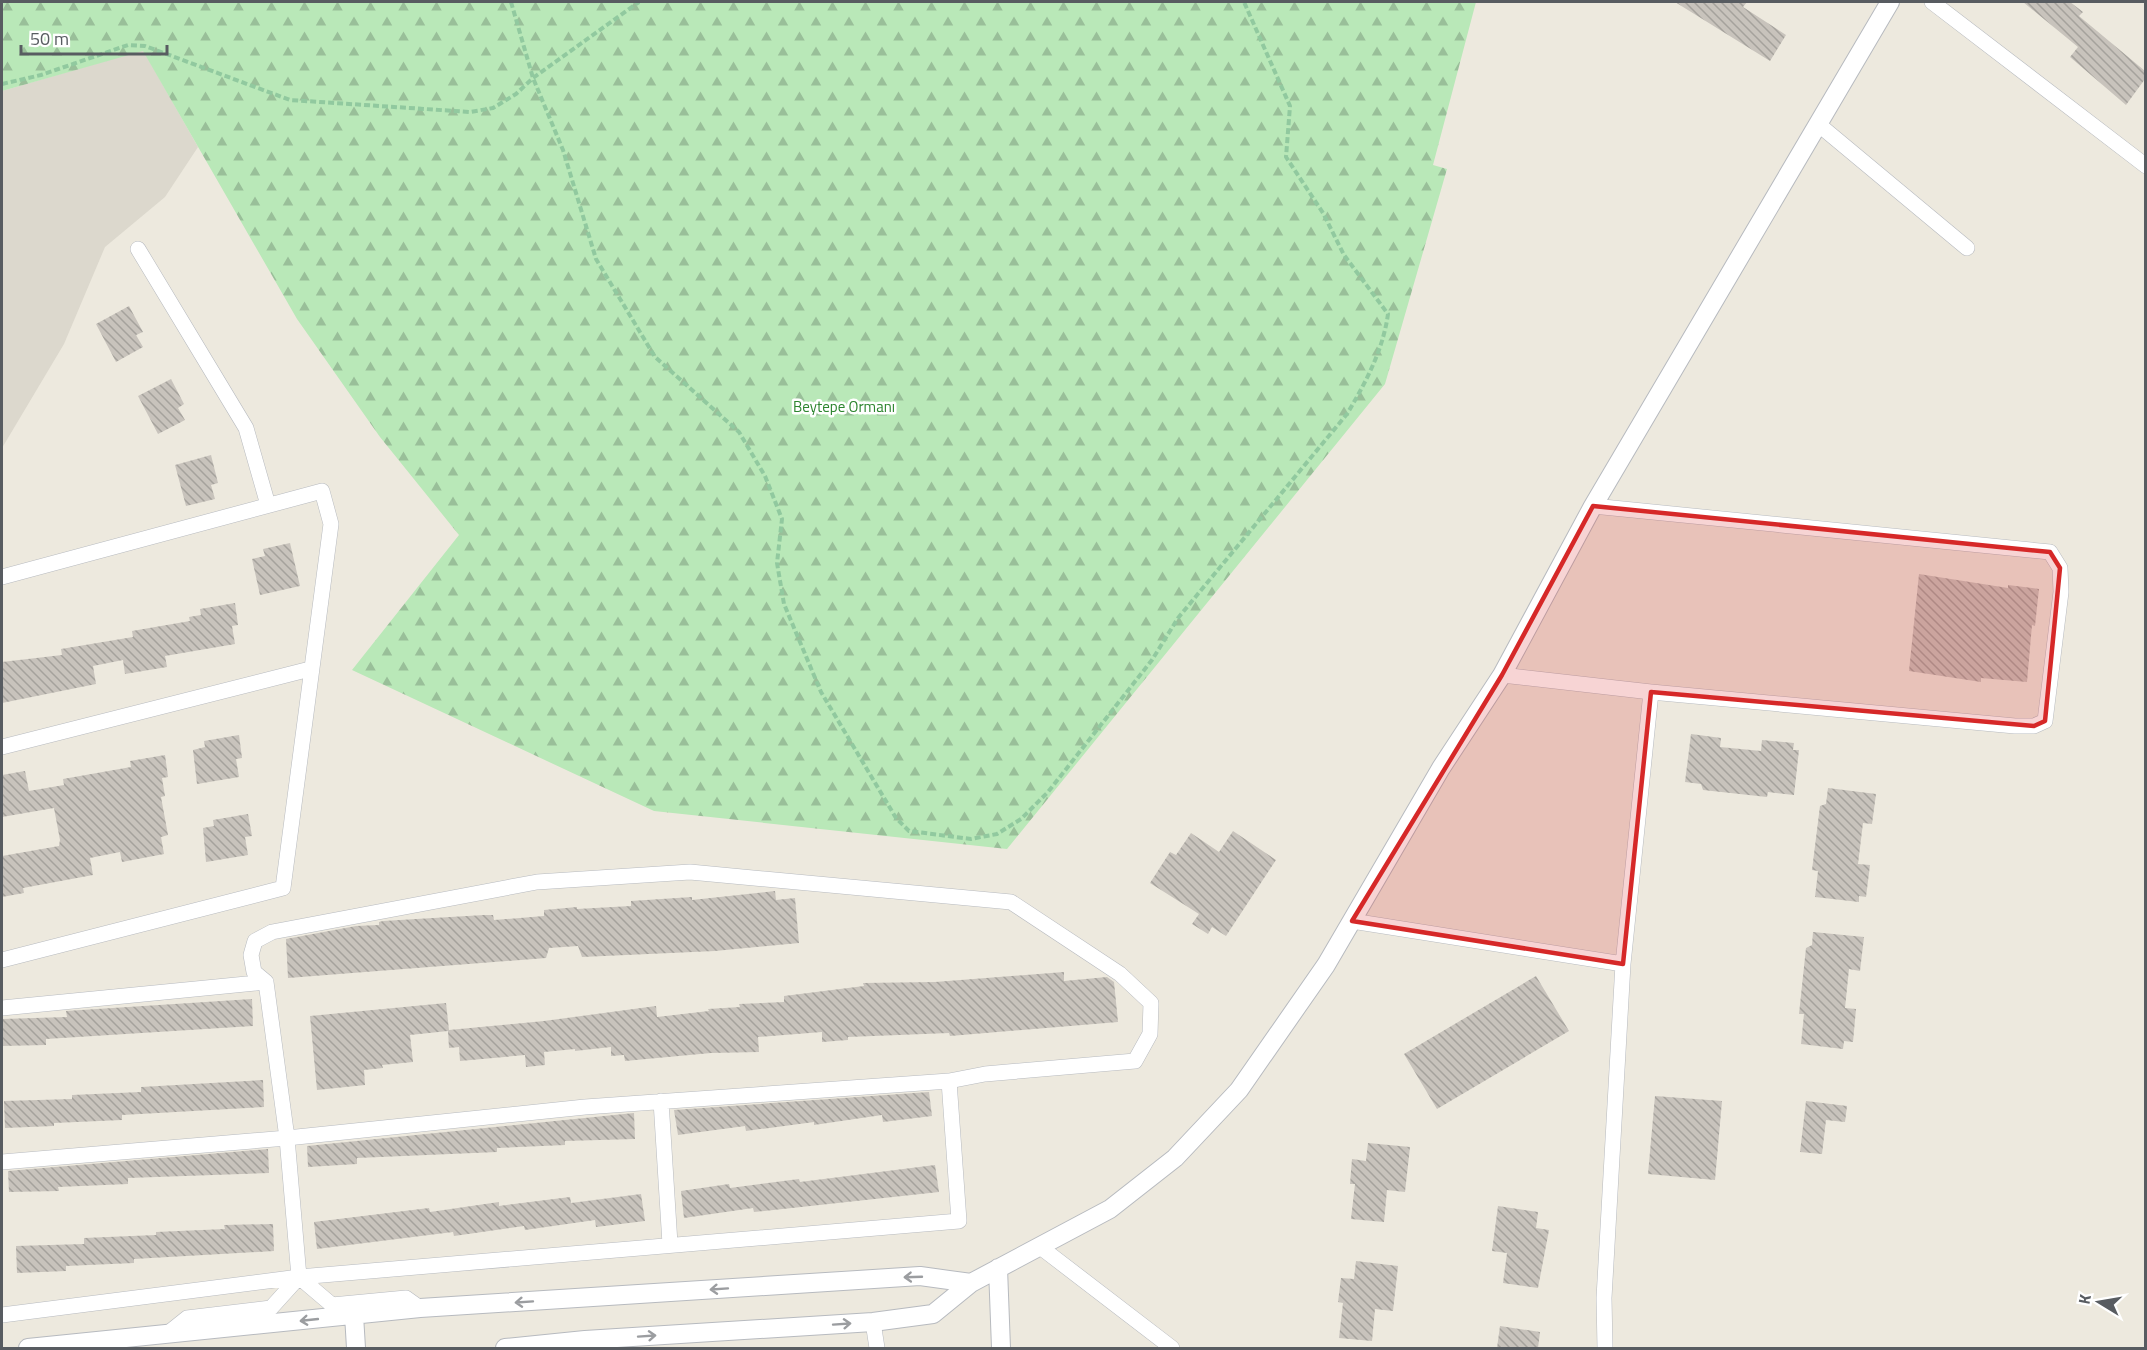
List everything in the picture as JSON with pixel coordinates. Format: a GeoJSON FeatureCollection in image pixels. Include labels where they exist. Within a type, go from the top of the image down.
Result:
{"type":"FeatureCollection","features":[{"type":"Feature","properties":{"kind":"street"},"geometry":{"type":"LineString","coordinates":[[505,1348],[585,1340],[873,1322],[933,1314],[971,1282],[1110,1209],[1175,1158],[1239,1090],[1326,965],[1441,768],[1502,675],[1593,506],[1890,2]]}},
{"type":"Feature","properties":{"kind":"street"},"geometry":{"type":"LineString","coordinates":[[1932,2],[2145,166]]}},
{"type":"Feature","properties":{"kind":"street"},"geometry":{"type":"LineString","coordinates":[[1818,124],[1966,248]]}},
{"type":"Feature","properties":{"kind":"street"},"geometry":{"type":"LineString","coordinates":[[138,249],[246,428],[268,505]]}},
{"type":"Feature","properties":{"kind":"street"},"geometry":{"type":"LineString","coordinates":[[2,577],[322,491],[331,524],[310,669],[283,888],[2,960]]}},
{"type":"Feature","properties":{"kind":"street"},"geometry":{"type":"LineString","coordinates":[[1502,675],[1652,692],[2034,726],[2045,721],[2061,592],[2060,568],[2050,552],[1593,506]]}},
{"type":"Feature","properties":{"kind":"street"},"geometry":{"type":"LineString","coordinates":[[2,747],[310,669]]}},
{"type":"Feature","properties":{"kind":"street"},"geometry":{"type":"LineString","coordinates":[[1605,1348],[1604,1298],[1623,964],[1652,692]]}},
{"type":"Feature","properties":{"kind":"street"},"geometry":{"type":"LineString","coordinates":[[2,1162],[287,1138],[661,1101],[948,1081],[985,1074],[1135,1061],[1150,1034],[1152,1003],[1120,974],[1011,902],[690,872],[537,882],[272,932],[255,941],[251,955],[254,972],[266,982],[287,1138],[299,1277],[332,1305],[406,1298],[420,1308]]}},
{"type":"Feature","properties":{"kind":"street"},"geometry":{"type":"LineString","coordinates":[[1352,921],[1623,964]]}},
{"type":"Feature","properties":{"kind":"street"},"geometry":{"type":"LineString","coordinates":[[2,1008],[266,982]]}},
{"type":"Feature","properties":{"kind":"street"},"geometry":{"type":"LineString","coordinates":[[2,1315],[299,1277],[959,1221],[948,1081]]}},
{"type":"Feature","properties":{"kind":"street"},"geometry":{"type":"LineString","coordinates":[[661,1101],[670,1244]]}},
{"type":"Feature","properties":{"kind":"street"},"geometry":{"type":"LineString","coordinates":[[1039,1246],[1172,1348]]}},
{"type":"Feature","properties":{"kind":"street"},"geometry":{"type":"LineString","coordinates":[[998,1268],[1001,1348]]}},
{"type":"Feature","properties":{"kind":"street"},"geometry":{"type":"LineString","coordinates":[[28,1348],[420,1308],[920,1276],[971,1282]]}},
{"type":"Feature","properties":{"kind":"street"},"geometry":{"type":"LineString","coordinates":[[168,1334],[187,1318],[272,1308],[299,1277]]}},
{"type":"Feature","properties":{"kind":"street"},"geometry":{"type":"LineString","coordinates":[[354,1315],[356,1348]]}},
{"type":"Feature","properties":{"kind":"street"},"geometry":{"type":"LineString","coordinates":[[873,1322],[877,1348]]}},
{"type":"Feature","properties":{"kind":"path"},"geometry":{"type":"LineString","coordinates":[[511,2],[533,78],[563,150],[596,259],[624,309],[655,357],[739,432],[765,476],[782,519],[777,563],[784,604],[821,692],[896,818],[909,831],[971,839],[997,834],[1020,819],[1048,792],[1152,660],[1178,618],[1347,414],[1369,377],[1386,332],[1389,314],[1344,255],[1323,213],[1286,157],[1290,106],[1244,2]]}},
{"type":"Feature","properties":{"kind":"path"},"geometry":{"type":"LineString","coordinates":[[2,84],[41,75],[128,45],[145,46],[290,100],[470,112],[493,108],[516,94],[533,78],[639,2]]}},
{"type":"Feature","properties":{"kind":"highlighted area"},"geometry":{"type":"Polygon","coordinates":[[[1593,506],[2050,552],[2060,568],[2045,721],[2034,726],[1651,692],[1623,964],[1352,921],[1502,675],[1593,506]]]}},
{"type":"Feature","properties":{"kind":"shaded area"},"geometry":{"type":"Polygon","coordinates":[[[143,50],[198,147],[165,197],[105,247],[64,344],[2,448],[2,91],[143,50]]]}},
{"type":"Feature","properties":{"kind":"green space","name":"Beytepe Ormanı"},"geometry":{"type":"Polygon","coordinates":[[[2,2],[1476,2],[1433,165],[1447,169],[1385,384],[1007,849],[654,811],[352,670],[459,535],[380,437],[297,319],[143,51],[2,91],[2,2]]]}},
{"type":"Feature","properties":{"kind":"building"},"geometry":{"type":"Polygon","coordinates":[[[1675,2],[1747,2],[1743,7],[1786,35],[1770,61],[1675,2]]]}},
{"type":"Feature","properties":{"kind":"building"},"geometry":{"type":"Polygon","coordinates":[[[2023,2],[2070,2],[2083,12],[2079,16],[2145,71],[2145,79],[2126,105],[2070,57],[2078,47],[2023,2]]]}},
{"type":"Feature","properties":{"kind":"building"},"geometry":{"type":"Polygon","coordinates":[[[129,306],[143,332],[136,335],[143,347],[116,362],[96,324],[129,306]]]}},
{"type":"Feature","properties":{"kind":"building"},"geometry":{"type":"Polygon","coordinates":[[[171,379],[184,404],[178,408],[185,420],[158,434],[138,396],[171,379]]]}},
{"type":"Feature","properties":{"kind":"building"},"geometry":{"type":"Polygon","coordinates":[[[211,455],[218,483],[211,485],[215,499],[186,506],[175,465],[211,455]]]}},
{"type":"Feature","properties":{"kind":"building"},"geometry":{"type":"Polygon","coordinates":[[[290,543],[300,586],[260,595],[252,559],[265,556],[263,549],[290,543]]]}},
{"type":"Feature","properties":{"kind":"building"},"geometry":{"type":"Polygon","coordinates":[[[1919,574],[2008,588],[2008,585],[2039,589],[2035,626],[2032,625],[2027,682],[1981,678],[1981,682],[1909,671],[1919,574]]]}},
{"type":"Feature","properties":{"kind":"building"},"geometry":{"type":"Polygon","coordinates":[[[235,603],[238,625],[232,626],[235,644],[165,656],[167,667],[125,674],[123,660],[93,666],[96,684],[2,703],[2,662],[62,655],[61,649],[133,637],[132,631],[190,621],[189,617],[201,615],[200,609],[235,603]]]}},
{"type":"Feature","properties":{"kind":"building"},"geometry":{"type":"Polygon","coordinates":[[[1691,734],[1721,738],[1720,747],[1761,751],[1762,740],[1794,743],[1793,750],[1799,750],[1794,795],[1768,792],[1767,797],[1703,790],[1701,784],[1685,782],[1691,734]]]}},
{"type":"Feature","properties":{"kind":"building"},"geometry":{"type":"Polygon","coordinates":[[[239,735],[242,758],[236,759],[239,777],[197,784],[193,750],[205,747],[204,741],[239,735]]]}},
{"type":"Feature","properties":{"kind":"building"},"geometry":{"type":"Polygon","coordinates":[[[165,755],[168,777],[162,778],[165,796],[161,797],[168,835],[161,837],[164,854],[122,862],[120,852],[90,858],[93,875],[23,888],[24,893],[2,897],[2,856],[59,846],[60,840],[54,808],[2,817],[2,775],[25,771],[29,791],[64,785],[63,779],[131,767],[130,761],[165,755]]]}},
{"type":"Feature","properties":{"kind":"building"},"geometry":{"type":"Polygon","coordinates":[[[1828,788],[1876,794],[1872,824],[1863,823],[1858,864],[1870,865],[1866,897],[1859,896],[1859,902],[1815,897],[1818,871],[1812,870],[1820,806],[1826,804],[1828,788]]]}},
{"type":"Feature","properties":{"kind":"building"},"geometry":{"type":"Polygon","coordinates":[[[248,814],[252,836],[245,837],[248,855],[206,862],[203,828],[214,826],[213,820],[248,814]]]}},
{"type":"Feature","properties":{"kind":"building"},"geometry":{"type":"Polygon","coordinates":[[[1233,831],[1276,860],[1226,936],[1212,927],[1208,934],[1192,924],[1199,914],[1150,883],[1170,852],[1176,855],[1191,833],[1219,852],[1233,831]]]}},
{"type":"Feature","properties":{"kind":"building"},"geometry":{"type":"Polygon","coordinates":[[[775,891],[776,900],[795,898],[799,943],[715,951],[582,957],[578,946],[549,948],[546,958],[288,978],[286,939],[356,926],[379,925],[379,922],[383,921],[484,915],[493,915],[494,920],[544,916],[544,910],[631,906],[631,901],[692,897],[692,900],[775,891]]]}},
{"type":"Feature","properties":{"kind":"building"},"geometry":{"type":"Polygon","coordinates":[[[1813,932],[1864,937],[1860,971],[1849,969],[1845,1008],[1856,1009],[1853,1042],[1844,1041],[1843,1049],[1801,1044],[1804,1014],[1799,1014],[1806,948],[1812,945],[1813,932]]]}},
{"type":"Feature","properties":{"kind":"building"},"geometry":{"type":"Polygon","coordinates":[[[1064,972],[1064,981],[1107,977],[1114,982],[1118,1022],[950,1036],[949,1033],[848,1037],[848,1040],[822,1042],[822,1032],[758,1037],[759,1052],[711,1053],[625,1061],[624,1055],[611,1056],[611,1047],[575,1051],[575,1049],[544,1052],[545,1065],[526,1067],[525,1055],[460,1061],[459,1047],[449,1048],[448,1031],[410,1035],[413,1062],[382,1065],[383,1068],[364,1070],[365,1085],[317,1090],[310,1016],[446,1003],[449,1030],[544,1021],[656,1006],[657,1017],[709,1011],[708,1009],[740,1007],[739,1004],[784,1002],[784,996],[864,986],[863,983],[935,982],[1064,972]]]}},
{"type":"Feature","properties":{"kind":"building"},"geometry":{"type":"Polygon","coordinates":[[[1536,976],[1569,1031],[1437,1109],[1404,1054],[1536,976]]]}},
{"type":"Feature","properties":{"kind":"building"},"geometry":{"type":"Polygon","coordinates":[[[252,999],[253,1026],[46,1039],[46,1045],[2,1046],[2,1019],[67,1017],[66,1011],[252,999]]]}},
{"type":"Feature","properties":{"kind":"building"},"geometry":{"type":"Polygon","coordinates":[[[263,1080],[264,1107],[122,1115],[122,1120],[5,1128],[4,1101],[72,1099],[72,1095],[141,1092],[141,1087],[263,1080]]]}},
{"type":"Feature","properties":{"kind":"building"},"geometry":{"type":"Polygon","coordinates":[[[929,1092],[932,1116],[883,1122],[882,1115],[814,1125],[814,1122],[746,1131],[745,1126],[678,1135],[674,1110],[929,1092]]]}},
{"type":"Feature","properties":{"kind":"building"},"geometry":{"type":"Polygon","coordinates":[[[1655,1096],[1722,1101],[1715,1180],[1648,1174],[1655,1096]]]}},
{"type":"Feature","properties":{"kind":"building"},"geometry":{"type":"Polygon","coordinates":[[[1806,1101],[1847,1106],[1845,1122],[1826,1120],[1822,1154],[1800,1152],[1806,1101]]]}},
{"type":"Feature","properties":{"kind":"building"},"geometry":{"type":"Polygon","coordinates":[[[634,1113],[635,1139],[565,1141],[565,1145],[497,1148],[497,1152],[357,1158],[357,1164],[308,1167],[307,1146],[634,1113]]]}},
{"type":"Feature","properties":{"kind":"building"},"geometry":{"type":"Polygon","coordinates":[[[1368,1143],[1410,1147],[1405,1192],[1387,1190],[1384,1222],[1351,1219],[1355,1184],[1350,1184],[1352,1159],[1366,1161],[1368,1143]]]}},
{"type":"Feature","properties":{"kind":"building"},"geometry":{"type":"Polygon","coordinates":[[[268,1149],[269,1173],[128,1178],[128,1184],[58,1187],[59,1191],[9,1192],[8,1171],[268,1149]]]}},
{"type":"Feature","properties":{"kind":"building"},"geometry":{"type":"Polygon","coordinates":[[[935,1165],[939,1192],[754,1212],[753,1208],[684,1218],[681,1191],[729,1184],[730,1188],[799,1179],[800,1182],[935,1165]]]}},
{"type":"Feature","properties":{"kind":"building"},"geometry":{"type":"Polygon","coordinates":[[[641,1194],[645,1221],[596,1227],[595,1220],[525,1230],[524,1226],[454,1236],[453,1232],[317,1249],[314,1222],[429,1208],[430,1212],[499,1202],[499,1206],[570,1197],[571,1203],[641,1194]]]}},
{"type":"Feature","properties":{"kind":"building"},"geometry":{"type":"Polygon","coordinates":[[[1498,1206],[1538,1212],[1536,1228],[1549,1230],[1538,1288],[1503,1283],[1507,1253],[1492,1251],[1498,1206]]]}},
{"type":"Feature","properties":{"kind":"building"},"geometry":{"type":"Polygon","coordinates":[[[273,1224],[274,1251],[134,1259],[134,1263],[66,1266],[66,1271],[17,1273],[16,1246],[84,1244],[84,1238],[225,1229],[224,1225],[273,1224]]]}},
{"type":"Feature","properties":{"kind":"building"},"geometry":{"type":"Polygon","coordinates":[[[1356,1261],[1398,1266],[1393,1311],[1375,1309],[1372,1341],[1339,1338],[1343,1303],[1338,1302],[1341,1278],[1354,1279],[1356,1261]]]}},
{"type":"Feature","properties":{"kind":"building"},"geometry":{"type":"Polygon","coordinates":[[[1500,1326],[1540,1332],[1538,1348],[1497,1348],[1500,1326]]]}}]}
